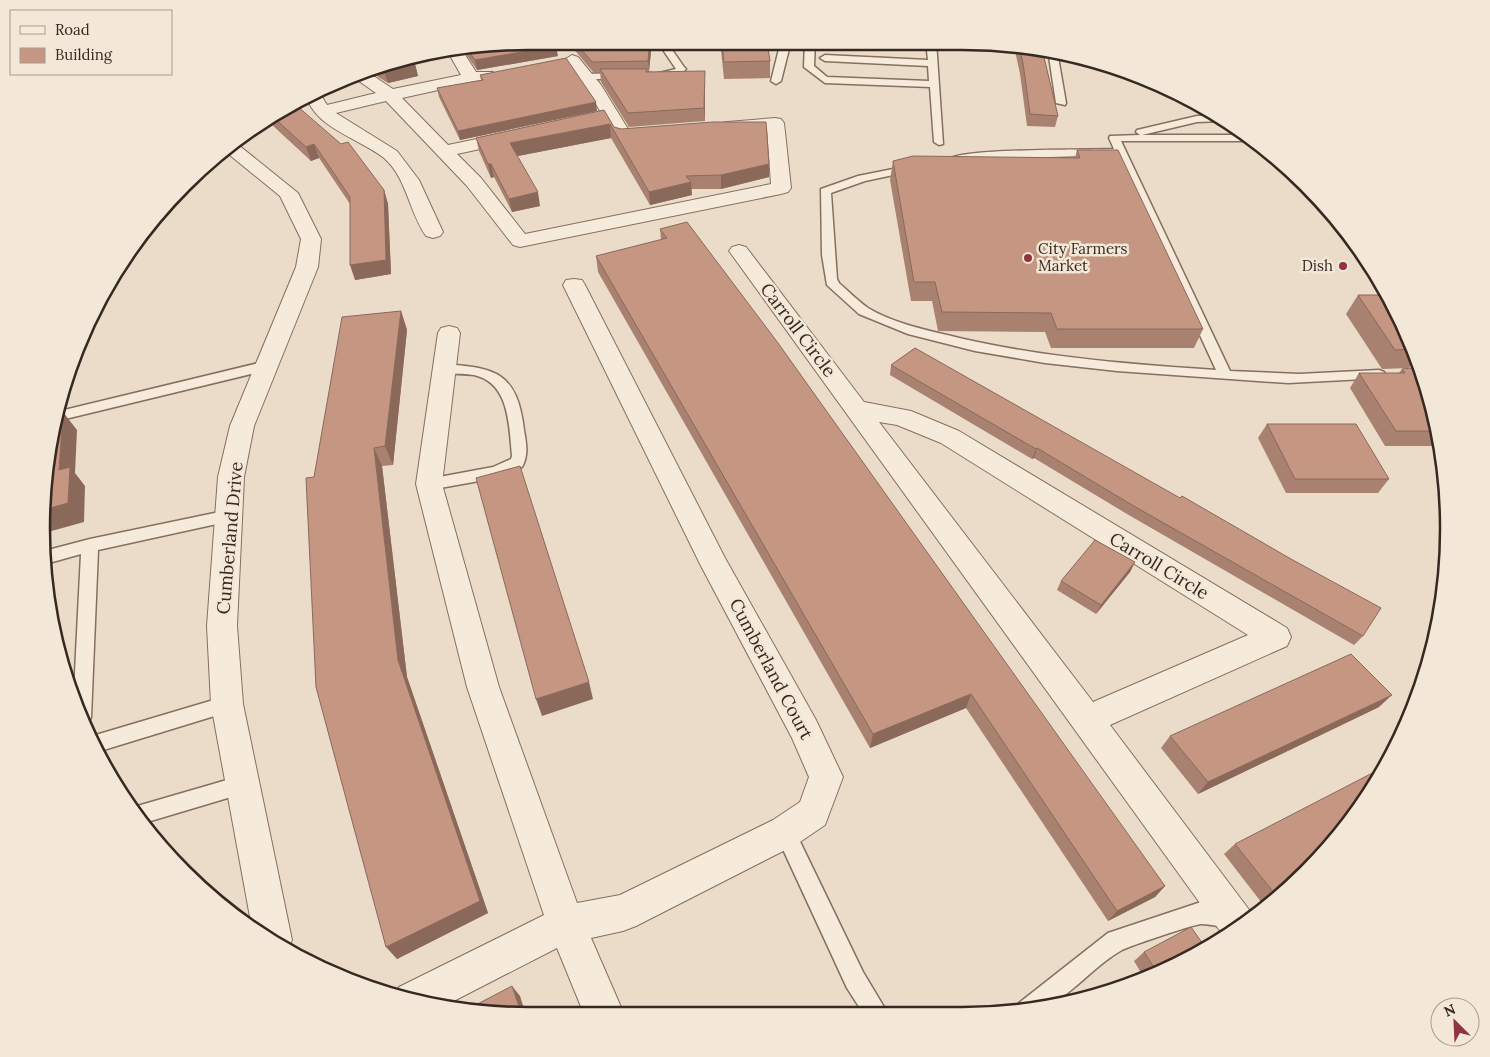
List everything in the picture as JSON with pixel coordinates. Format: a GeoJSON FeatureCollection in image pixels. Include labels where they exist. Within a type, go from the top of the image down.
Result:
{"type":"FeatureCollection","features":[{"type":"Feature","properties":{"kind":"street"},"geometry":{"type":"LineString","coordinates":[[553,63],[567,53],[623,135],[671,132]]}},
{"type":"Feature","properties":{"kind":"street"},"geometry":{"type":"LineString","coordinates":[[458,55],[471,78]]}},
{"type":"Feature","properties":{"kind":"street"},"geometry":{"type":"LineString","coordinates":[[318,104],[390,95],[498,73]]}},
{"type":"Feature","properties":{"kind":"street"},"geometry":{"type":"LineString","coordinates":[[366,78],[390,95],[446,152],[474,182],[520,241],[780,188],[775,123],[709,128]]}},
{"type":"Feature","properties":{"kind":"street"},"geometry":{"type":"LineString","coordinates":[[318,104],[391,155],[410,180],[433,232]]}},
{"type":"Feature","properties":{"kind":"street"},"geometry":{"type":"LineString","coordinates":[[591,119],[610,115]]}},
{"type":"Feature","properties":{"kind":"street"},"geometry":{"type":"LineString","coordinates":[[446,152],[533,132]]}},
{"type":"Feature","properties":{"kind":"street","name":"Cumberland Drive"},"geometry":{"type":"LineString","coordinates":[[235,150],[288,193],[311,239],[306,267],[242,426],[232,477],[222,626],[227,704],[271,932]]}},
{"type":"Feature","properties":{"kind":"street","name":"Carroll Circle"},"geometry":{"type":"LineString","coordinates":[[739,252],[1235,920]]}},
{"type":"Feature","properties":{"kind":"street","name":"Cumberland Court"},"geometry":{"type":"LineString","coordinates":[[424,995],[566,924],[622,913],[785,832],[813,813],[826,778],[805,730],[714,564],[574,285]]}},
{"type":"Feature","properties":{"kind":"street"},"geometry":{"type":"LineString","coordinates":[[449,333],[429,484],[483,687],[566,924],[601,1007]]}},
{"type":"Feature","properties":{"kind":"street","name":"Carroll Circle"},"geometry":{"type":"LineString","coordinates":[[856,409],[902,417],[950,438],[1276,637],[1087,720]]}},
{"type":"Feature","properties":{"kind":"lane"},"geometry":{"type":"LineString","coordinates":[[648,76],[666,76],[681,69],[667,50]]}},
{"type":"Feature","properties":{"kind":"lane"},"geometry":{"type":"LineString","coordinates":[[776,81],[784,50]]}},
{"type":"Feature","properties":{"kind":"lane"},"geometry":{"type":"LineString","coordinates":[[810,50],[809,67],[826,80],[935,84]]}},
{"type":"Feature","properties":{"kind":"lane"},"geometry":{"type":"LineString","coordinates":[[932,50],[939,142]]}},
{"type":"Feature","properties":{"kind":"lane"},"geometry":{"type":"LineString","coordinates":[[825,58],[933,62]]}},
{"type":"Feature","properties":{"kind":"lane"},"geometry":{"type":"LineString","coordinates":[[1053,59],[1061,103]]}},
{"type":"Feature","properties":{"kind":"lane"},"geometry":{"type":"LineString","coordinates":[[585,77],[630,76]]}},
{"type":"Feature","properties":{"kind":"lane"},"geometry":{"type":"LineString","coordinates":[[1114,138],[1197,119],[1209,119]]}},
{"type":"Feature","properties":{"kind":"lane"},"geometry":{"type":"LineString","coordinates":[[1114,138],[1237,138]]}},
{"type":"Feature","properties":{"kind":"lane"},"geometry":{"type":"LineString","coordinates":[[1114,138],[1225,374]]}},
{"type":"Feature","properties":{"kind":"lane"},"geometry":{"type":"LineString","coordinates":[[1121,152],[979,156],[862,178],[825,191],[831,283],[849,303],[878,319],[946,341],[1113,368],[1288,378],[1395,374]]}},
{"type":"Feature","properties":{"kind":"lane"},"geometry":{"type":"LineString","coordinates":[[64,415],[266,366]]}},
{"type":"Feature","properties":{"kind":"lane"},"geometry":{"type":"LineString","coordinates":[[429,484],[496,472],[517,463],[520,456],[512,399],[498,380],[477,371],[444,369]]}},
{"type":"Feature","properties":{"kind":"lane"},"geometry":{"type":"LineString","coordinates":[[51,556],[90,545],[229,516]]}},
{"type":"Feature","properties":{"kind":"lane"},"geometry":{"type":"LineString","coordinates":[[83,703],[90,545]]}},
{"type":"Feature","properties":{"kind":"lane"},"geometry":{"type":"LineString","coordinates":[[100,742],[227,704]]}},
{"type":"Feature","properties":{"kind":"lane"},"geometry":{"type":"LineString","coordinates":[[144,813],[244,784]]}},
{"type":"Feature","properties":{"kind":"lane"},"geometry":{"type":"LineString","coordinates":[[785,832],[855,980],[873,1007]]}},
{"type":"Feature","properties":{"kind":"lane"},"geometry":{"type":"LineString","coordinates":[[1041,1000],[1116,941],[1201,913],[1235,921]]}},
{"type":"Feature","properties":{"kind":"building"},"geometry":{"type":"Polygon","coordinates":[[[533,50],[475,60],[470,54],[533,50]]]}},
{"type":"Feature","properties":{"kind":"building"},"geometry":{"type":"Polygon","coordinates":[[[582,50],[649,50],[648,61],[592,62],[582,50]]]}},
{"type":"Feature","properties":{"kind":"building"},"geometry":{"type":"Polygon","coordinates":[[[723,50],[768,50],[770,61],[724,62],[723,50]]]}},
{"type":"Feature","properties":{"kind":"building"},"geometry":{"type":"Polygon","coordinates":[[[1021,54],[1044,57],[1058,116],[1030,114],[1021,54]]]}},
{"type":"Feature","properties":{"kind":"building"},"geometry":{"type":"Polygon","coordinates":[[[566,58],[596,102],[458,131],[437,88],[483,80],[480,75],[566,58]]]}},
{"type":"Feature","properties":{"kind":"building"},"geometry":{"type":"Polygon","coordinates":[[[600,69],[647,69],[646,72],[705,71],[704,108],[628,113],[600,69]]]}},
{"type":"Feature","properties":{"kind":"building"},"geometry":{"type":"Polygon","coordinates":[[[300,108],[341,144],[348,142],[384,190],[386,260],[350,265],[350,197],[314,144],[306,147],[278,121],[300,108]]]}},
{"type":"Feature","properties":{"kind":"building"},"geometry":{"type":"Polygon","coordinates":[[[604,110],[614,127],[621,129],[713,122],[766,122],[769,164],[721,175],[686,176],[691,182],[649,192],[610,124],[510,143],[538,192],[509,199],[491,164],[488,164],[476,138],[604,110]]]}},
{"type":"Feature","properties":{"kind":"building","name":"City Farmers Market"},"geometry":{"type":"Polygon","coordinates":[[[1077,150],[1118,150],[1203,329],[1057,329],[1051,313],[942,312],[935,282],[914,282],[893,161],[913,156],[1080,158],[1077,150]]]}},
{"type":"Feature","properties":{"kind":"building"},"geometry":{"type":"Polygon","coordinates":[[[687,222],[778,343],[1165,886],[1117,911],[971,694],[873,734],[596,256],[667,238],[660,229],[687,222]]]}},
{"type":"Feature","properties":{"kind":"building"},"geometry":{"type":"Polygon","coordinates":[[[1358,295],[1379,295],[1406,349],[1395,350],[1358,295]]]}},
{"type":"Feature","properties":{"kind":"building"},"geometry":{"type":"Polygon","coordinates":[[[401,311],[385,446],[374,448],[398,660],[480,901],[386,947],[316,687],[306,478],[314,477],[342,317],[401,311]]]}},
{"type":"Feature","properties":{"kind":"building"},"geometry":{"type":"Polygon","coordinates":[[[915,348],[1180,498],[1182,496],[1381,608],[1363,636],[891,365],[915,348]]]}},
{"type":"Feature","properties":{"kind":"building"},"geometry":{"type":"Polygon","coordinates":[[[1412,368],[1430,431],[1396,431],[1359,373],[1405,373],[1402,369],[1412,368]]]}},
{"type":"Feature","properties":{"kind":"building"},"geometry":{"type":"Polygon","coordinates":[[[62,420],[59,470],[70,467],[68,503],[51,508],[54,466],[62,420]]]}},
{"type":"Feature","properties":{"kind":"building"},"geometry":{"type":"Polygon","coordinates":[[[1267,424],[1356,424],[1389,479],[1295,479],[1267,424]]]}},
{"type":"Feature","properties":{"kind":"building"},"geometry":{"type":"Polygon","coordinates":[[[520,466],[589,682],[536,699],[476,478],[520,466]]]}},
{"type":"Feature","properties":{"kind":"building"},"geometry":{"type":"Polygon","coordinates":[[[1095,540],[1135,562],[1101,605],[1061,581],[1095,540]]]}},
{"type":"Feature","properties":{"kind":"building"},"geometry":{"type":"Polygon","coordinates":[[[1351,654],[1392,695],[1208,782],[1170,736],[1351,654]]]}},
{"type":"Feature","properties":{"kind":"building"},"geometry":{"type":"Polygon","coordinates":[[[1373,773],[1341,820],[1321,844],[1300,867],[1273,891],[1235,844],[1373,773]]]}},
{"type":"Feature","properties":{"kind":"building"},"geometry":{"type":"Polygon","coordinates":[[[1191,927],[1202,942],[1154,967],[1144,952],[1191,927]]]}},
{"type":"Feature","properties":{"kind":"building"},"geometry":{"type":"Polygon","coordinates":[[[512,986],[519,1007],[497,1006],[477,1004],[512,986]]]}},
{"type":"Feature","properties":{"kind":"place","name":"City Farmers Market"},"geometry":{"type":"Point","coordinates":[1028,258]}},
{"type":"Feature","properties":{"kind":"place","name":"Dish"},"geometry":{"type":"Point","coordinates":[1343,266]}}]}
